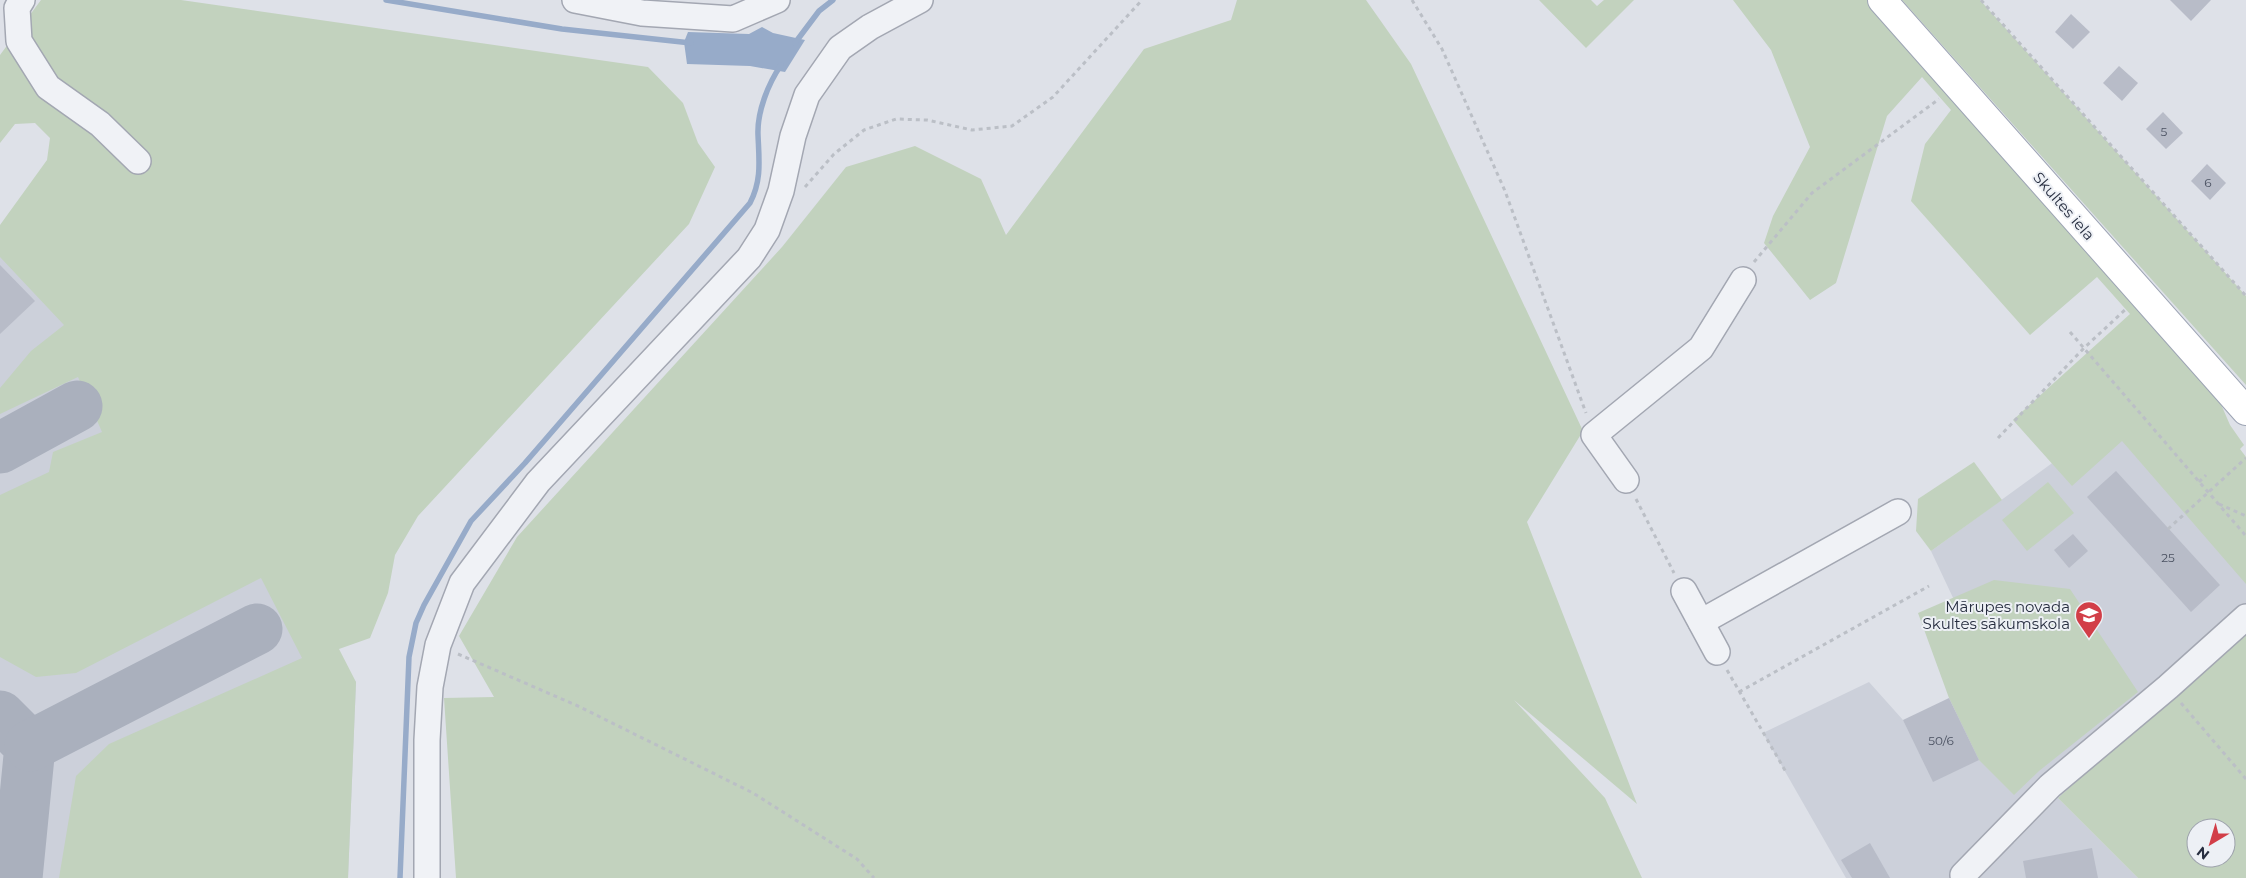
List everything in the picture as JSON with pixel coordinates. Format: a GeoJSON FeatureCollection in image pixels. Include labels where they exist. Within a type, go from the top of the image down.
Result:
{"type":"FeatureCollection","features":[{"type":"Feature","properties":{"kind":"main road","name":"Skultes iela"},"geometry":{"type":"LineString","coordinates":[[1882,0],[2246,411]]}},
{"type":"Feature","properties":{"kind":"street"},"geometry":{"type":"LineString","coordinates":[[22,0],[17,8],[19,41],[48,87],[100,124],[138,161]]}},
{"type":"Feature","properties":{"kind":"street"},"geometry":{"type":"LineString","coordinates":[[575,0],[642,13],[732,19],[777,0]]}},
{"type":"Feature","properties":{"kind":"street"},"geometry":{"type":"LineString","coordinates":[[426,878],[427,740],[430,687],[438,645],[462,583],[538,482],[749,258],[767,230],[781,191],[793,136],[807,95],[840,48],[870,27],[920,0]]}},
{"type":"Feature","properties":{"kind":"street"},"geometry":{"type":"LineString","coordinates":[[1626,480],[1594,435],[1701,348],[1743,280]]}},
{"type":"Feature","properties":{"kind":"street"},"geometry":{"type":"LineString","coordinates":[[1701,622],[1898,512]]}},
{"type":"Feature","properties":{"kind":"street"},"geometry":{"type":"LineString","coordinates":[[1684,591],[1717,652]]}},
{"type":"Feature","properties":{"kind":"street"},"geometry":{"type":"LineString","coordinates":[[1962,875],[2050,786],[2168,687],[2246,617]]}},
{"type":"Feature","properties":{"kind":"path"},"geometry":{"type":"LineString","coordinates":[[804,188],[834,154],[864,130],[896,119],[927,120],[972,130],[1012,126],[1053,97],[1142,0]]}},
{"type":"Feature","properties":{"kind":"path"},"geometry":{"type":"LineString","coordinates":[[1412,0],[1442,49],[1505,191],[1594,435]]}},
{"type":"Feature","properties":{"kind":"path"},"geometry":{"type":"LineString","coordinates":[[1981,0],[2246,296]]}},
{"type":"Feature","properties":{"kind":"path"},"geometry":{"type":"LineString","coordinates":[[1743,280],[1753,263],[1812,193],[1958,85]]}},
{"type":"Feature","properties":{"kind":"path"},"geometry":{"type":"LineString","coordinates":[[1998,438],[2084,348],[2142,294]]}},
{"type":"Feature","properties":{"kind":"path"},"geometry":{"type":"LineString","coordinates":[[2070,332],[2246,536]]}},
{"type":"Feature","properties":{"kind":"path"},"geometry":{"type":"LineString","coordinates":[[2168,528],[2209,494],[2246,458]]}},
{"type":"Feature","properties":{"kind":"path"},"geometry":{"type":"LineString","coordinates":[[2199,482],[2206,475]]}},
{"type":"Feature","properties":{"kind":"path"},"geometry":{"type":"LineString","coordinates":[[1626,480],[1684,591]]}},
{"type":"Feature","properties":{"kind":"path"},"geometry":{"type":"LineString","coordinates":[[2217,503],[2246,516]]}},
{"type":"Feature","properties":{"kind":"path"},"geometry":{"type":"LineString","coordinates":[[1739,692],[1929,586]]}},
{"type":"Feature","properties":{"kind":"path"},"geometry":{"type":"LineString","coordinates":[[438,645],[578,706],[753,793],[856,859],[874,878]]}},
{"type":"Feature","properties":{"kind":"path"},"geometry":{"type":"LineString","coordinates":[[1717,652],[1786,772]]}},
{"type":"Feature","properties":{"kind":"path"},"geometry":{"type":"LineString","coordinates":[[2168,687],[2246,779]]}},
{"type":"Feature","properties":{"kind":"shaded area"},"geometry":{"type":"Polygon","coordinates":[[[0,238],[356,682],[348,878],[0,878],[0,238]]]}},
{"type":"Feature","properties":{"kind":"shaded area","name":"Mārupes novada Skultes sākumskola"},"geometry":{"type":"Polygon","coordinates":[[[2124,400],[2246,543],[2246,604],[2002,822],[2014,843],[2058,798],[2138,878],[1846,878],[1763,733],[1869,682],[1903,720],[1979,760],[1956,712],[1996,689],[1931,551],[2055,461],[2124,400]]]}},
{"type":"Feature","properties":{"kind":"green space"},"geometry":{"type":"Polygon","coordinates":[[[41,0],[181,0],[648,67],[683,103],[698,143],[715,167],[689,224],[418,516],[395,555],[388,593],[370,638],[339,649],[356,682],[348,878],[59,878],[76,776],[109,744],[302,658],[261,578],[76,673],[36,677],[0,657],[0,495],[49,472],[53,452],[102,432],[78,377],[0,414],[0,388],[31,351],[64,325],[0,257],[0,225],[47,160],[50,138],[35,123],[15,124],[0,143],[0,55],[41,0]]]}},
{"type":"Feature","properties":{"kind":"green space"},"geometry":{"type":"Polygon","coordinates":[[[1237,0],[1366,0],[1411,64],[1583,431],[1527,522],[1637,804],[1514,700],[1605,798],[1642,878],[456,878],[444,698],[494,697],[459,636],[517,537],[782,247],[846,167],[915,146],[981,179],[1006,235],[1144,49],[1231,20],[1237,0]]]}},
{"type":"Feature","properties":{"kind":"green space"},"geometry":{"type":"Polygon","coordinates":[[[1539,0],[1591,0],[1597,6],[1604,0],[1634,0],[1586,48],[1539,0]]]}},
{"type":"Feature","properties":{"kind":"green space"},"geometry":{"type":"Polygon","coordinates":[[[1733,0],[1870,0],[2220,402],[2230,425],[2244,445],[2240,449],[2246,457],[2246,584],[2122,441],[2072,486],[2013,420],[2130,314],[2097,277],[2030,335],[1911,201],[1925,144],[1951,110],[1922,77],[1887,116],[1836,283],[1810,300],[1764,243],[1773,216],[1810,147],[1771,50],[1733,0]]]}},
{"type":"Feature","properties":{"kind":"green space"},"geometry":{"type":"Polygon","coordinates":[[[1902,0],[1980,0],[2246,296],[2246,385],[1902,0]]]}},
{"type":"Feature","properties":{"kind":"green space"},"geometry":{"type":"Polygon","coordinates":[[[1974,462],[2002,500],[1931,551],[1916,531],[1918,499],[1974,462]]]}},
{"type":"Feature","properties":{"kind":"green space"},"geometry":{"type":"Polygon","coordinates":[[[2048,482],[2074,513],[2027,551],[2002,520],[2048,482]]]}},
{"type":"Feature","properties":{"kind":"green space"},"geometry":{"type":"Polygon","coordinates":[[[1994,580],[2070,589],[2138,692],[2039,771],[2014,795],[1979,760],[1949,698],[1918,613],[1994,580]]]}},
{"type":"Feature","properties":{"kind":"green space"},"geometry":{"type":"Polygon","coordinates":[[[2246,630],[2246,878],[2138,878],[2058,798],[2246,630]]]}},
{"type":"Feature","properties":{"kind":"water"},"geometry":{"type":"Polygon","coordinates":[[[762,27],[773,33],[805,40],[785,72],[750,66],[687,64],[684,42],[688,32],[749,34],[762,27]]]}},
{"type":"Feature","properties":{"kind":"building"},"geometry":{"type":"Polygon","coordinates":[[[2170,0],[2211,0],[2191,21],[2170,0]]]}},
{"type":"Feature","properties":{"kind":"building"},"geometry":{"type":"Polygon","coordinates":[[[2071,14],[2090,32],[2073,49],[2055,32],[2071,14]]]}},
{"type":"Feature","properties":{"kind":"building"},"geometry":{"type":"Polygon","coordinates":[[[2119,66],[2138,83],[2122,101],[2103,83],[2119,66]]]}},
{"type":"Feature","properties":{"kind":"building"},"geometry":{"type":"Polygon","coordinates":[[[2163,112],[2183,133],[2166,149],[2146,129],[2163,112]]]}},
{"type":"Feature","properties":{"kind":"building"},"geometry":{"type":"Polygon","coordinates":[[[2207,164],[2226,183],[2210,200],[2191,181],[2207,164]]]}},
{"type":"Feature","properties":{"kind":"building"},"geometry":{"type":"Polygon","coordinates":[[[0,265],[35,301],[0,334],[0,265]]]}},
{"type":"Feature","properties":{"kind":"building"},"geometry":{"type":"Polygon","coordinates":[[[2116,471],[2220,585],[2191,612],[2087,497],[2116,471]]]}},
{"type":"Feature","properties":{"kind":"building"},"geometry":{"type":"Polygon","coordinates":[[[2073,534],[2088,551],[2069,568],[2054,550],[2073,534]]]}},
{"type":"Feature","properties":{"kind":"building"},"geometry":{"type":"Polygon","coordinates":[[[1949,698],[1979,760],[1933,782],[1903,720],[1949,698]]]}},
{"type":"Feature","properties":{"kind":"building"},"geometry":{"type":"Polygon","coordinates":[[[1870,843],[1890,878],[1852,878],[1841,860],[1870,843]]]}},
{"type":"Feature","properties":{"kind":"building"},"geometry":{"type":"Polygon","coordinates":[[[2092,848],[2098,878],[2026,878],[2023,861],[2092,848]]]}},
{"type":"Feature","properties":{"kind":"waterway"},"geometry":{"type":"LineString","coordinates":[[386,0],[562,29],[691,43]]}},
{"type":"Feature","properties":{"kind":"waterway"},"geometry":{"type":"LineString","coordinates":[[795,43],[819,11],[833,0]]}},
{"type":"Feature","properties":{"kind":"waterway"},"geometry":{"type":"LineString","coordinates":[[400,878],[409,657],[416,623],[424,605],[471,521],[525,463],[750,203],[758,178],[758,126],[761,108],[768,89],[781,65]]}},
{"type":"Feature","properties":{"kind":"taxiway"},"geometry":{"type":"LineString","coordinates":[[0,448],[77,406]]}},
{"type":"Feature","properties":{"kind":"taxiway"},"geometry":{"type":"LineString","coordinates":[[30,746],[257,629]]}},
{"type":"Feature","properties":{"kind":"taxiway"},"geometry":{"type":"LineString","coordinates":[[0,716],[30,746],[17,878]]}},
{"type":"Feature","properties":{"kind":"place","name":"Mārupes novada Skultes sākumskola"},"geometry":{"type":"Point","coordinates":[2089,639]}}]}
